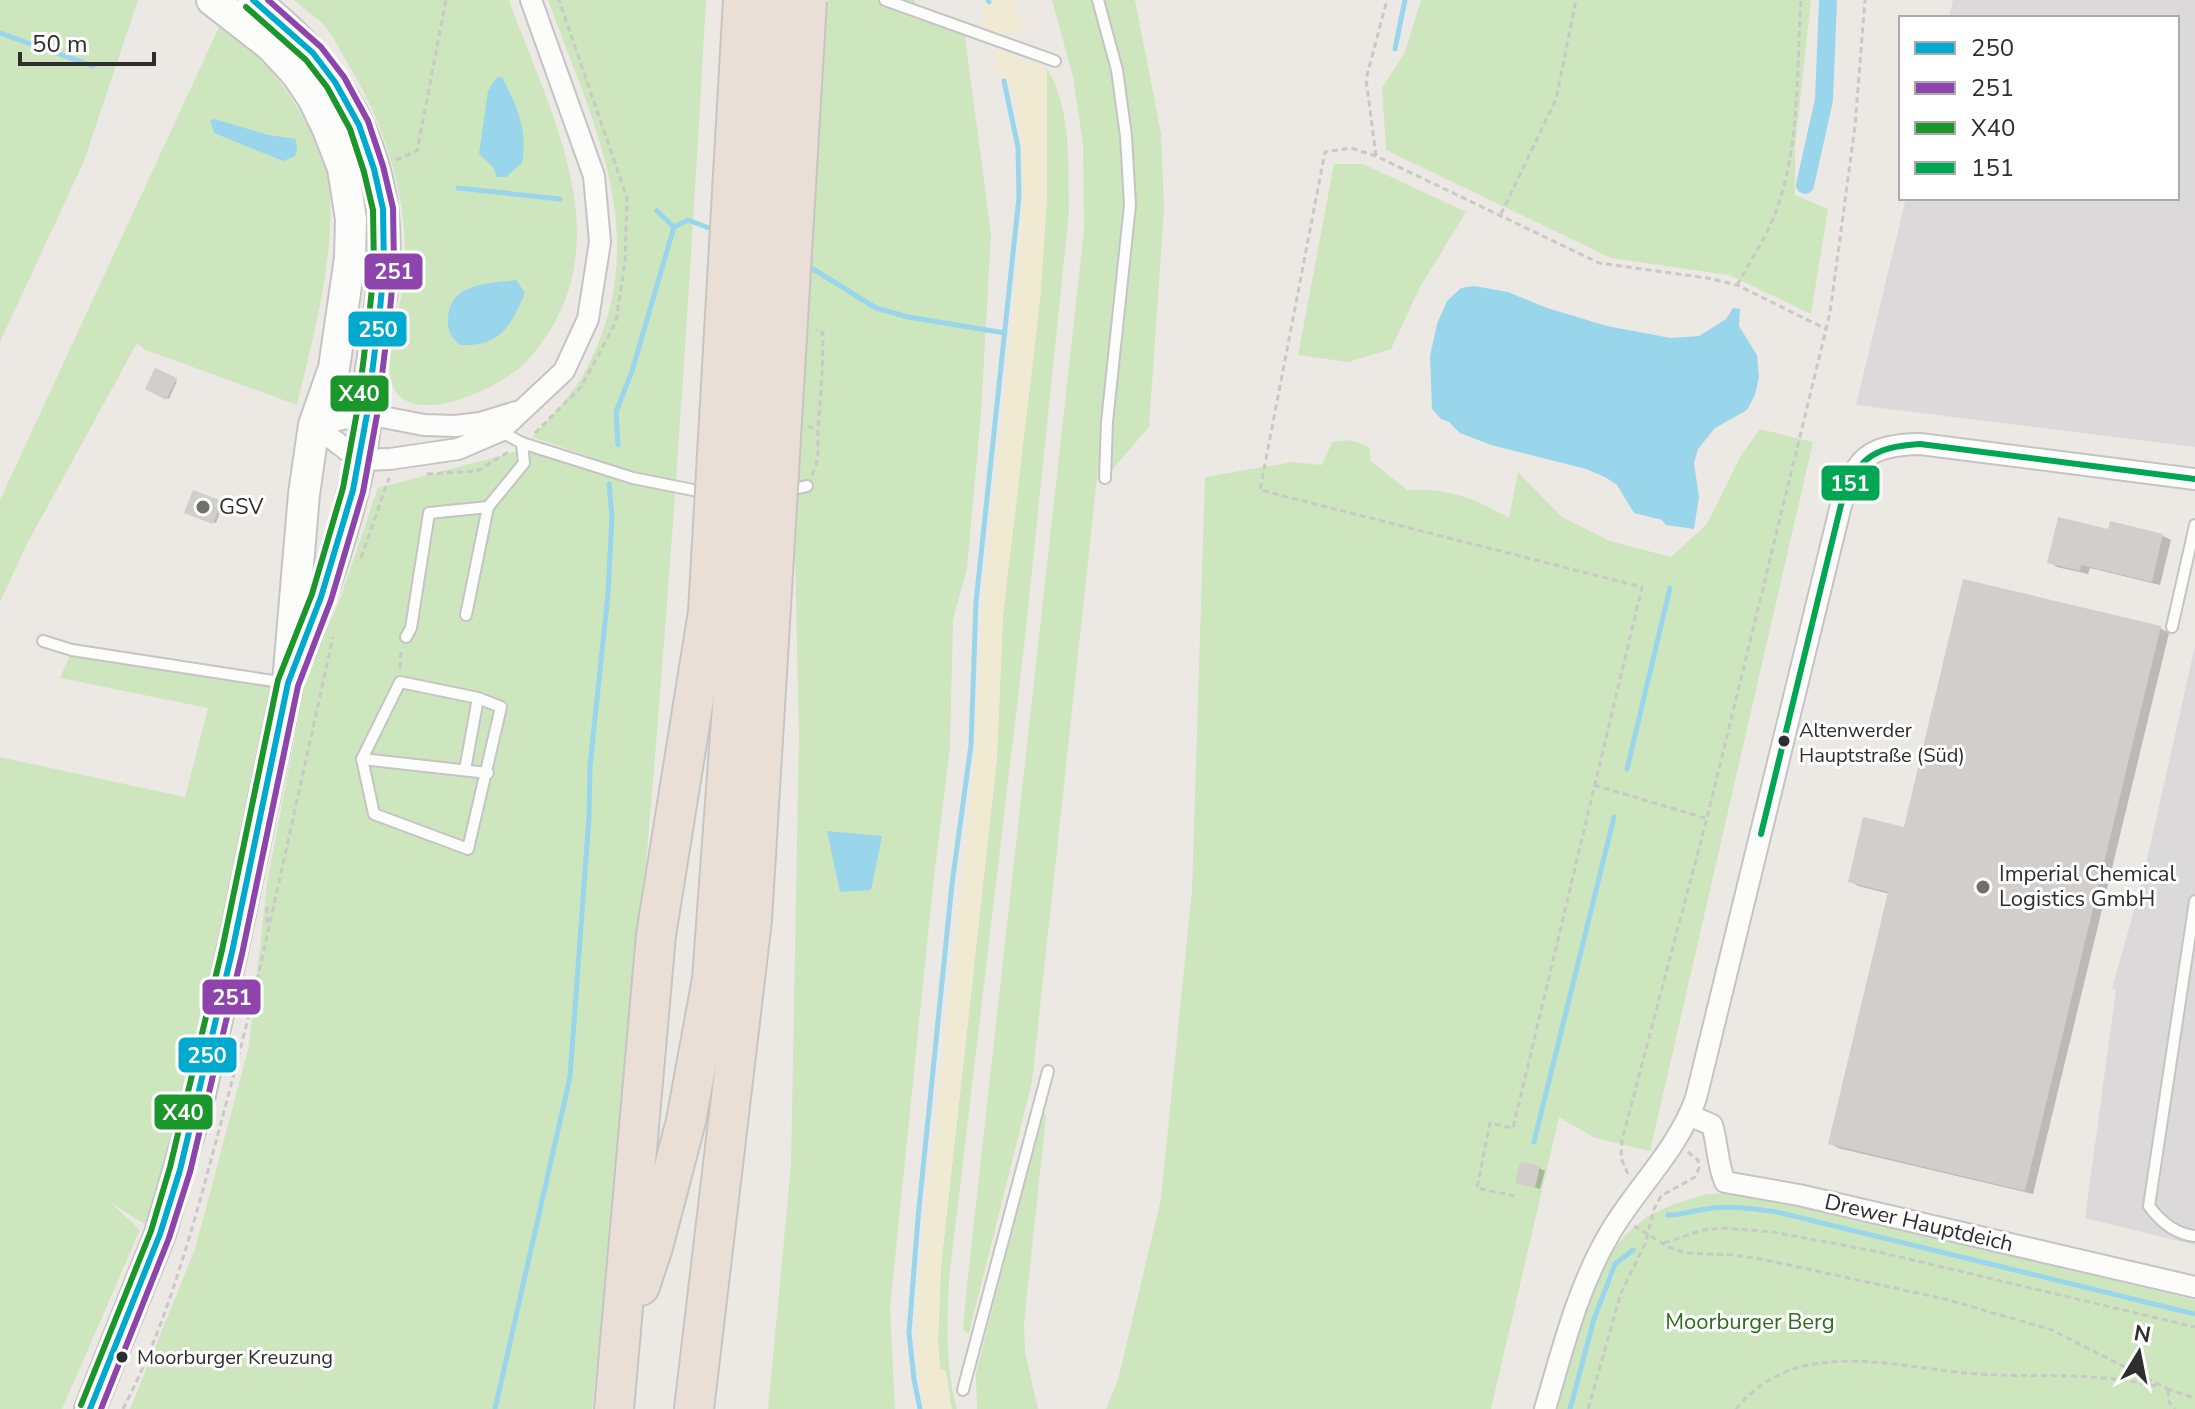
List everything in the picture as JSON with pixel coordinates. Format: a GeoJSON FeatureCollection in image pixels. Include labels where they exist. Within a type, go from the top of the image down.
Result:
{"type":"FeatureCollection","features":[{"type":"Feature","properties":{"kind":"highway"},"geometry":{"type":"LineString","coordinates":[[694,1409],[752,920],[738,626],[743,0]]}},
{"type":"Feature","properties":{"kind":"highway"},"geometry":{"type":"LineString","coordinates":[[619,1358],[683,1133],[712,979],[738,626],[776,0]]}},
{"type":"Feature","properties":{"kind":"highway"},"geometry":{"type":"LineString","coordinates":[[614,1409],[656,935],[738,626],[807,0]]}},
{"type":"Feature","properties":{"kind":"main road"},"geometry":{"type":"LineString","coordinates":[[90,1409],[155,1248],[180,1170],[232,952],[288,683],[304,494],[314,425],[334,368],[350,258],[351,219],[343,168],[320,110],[296,73],[271,46],[212,0]]}},
{"type":"Feature","properties":{"kind":"main road"},"geometry":{"type":"LineString","coordinates":[[253,0],[296,36],[335,82],[359,125],[383,209],[384,267],[360,460],[321,597],[288,683]]}},
{"type":"Feature","properties":{"kind":"street"},"geometry":{"type":"LineString","coordinates":[[314,425],[360,460],[458,449],[500,431],[564,371],[588,319],[600,242],[594,176],[531,0]]}},
{"type":"Feature","properties":{"kind":"street"},"geometry":{"type":"LineString","coordinates":[[314,425],[367,414],[424,425],[455,426],[480,423],[523,409]]}},
{"type":"Feature","properties":{"kind":"street"},"geometry":{"type":"LineString","coordinates":[[1545,1409],[1580,1295],[1602,1246],[1689,1115],[1704,1072],[1841,505],[1855,468],[1863,458],[1880,448],[1920,444],[2195,479]]}},
{"type":"Feature","properties":{"kind":"street","name":"Drewer Hauptdeich"},"geometry":{"type":"LineString","coordinates":[[1689,1115],[1712,1125],[1718,1143],[1719,1169],[1725,1182],[1799,1195],[2195,1287]]}},
{"type":"Feature","properties":{"kind":"lane"},"geometry":{"type":"LineString","coordinates":[[758,91],[768,0]]}},
{"type":"Feature","properties":{"kind":"lane"},"geometry":{"type":"LineString","coordinates":[[885,0],[1055,61]]}},
{"type":"Feature","properties":{"kind":"lane"},"geometry":{"type":"LineString","coordinates":[[1098,0],[1117,70],[1126,136],[1130,205],[1107,422],[1105,478]]}},
{"type":"Feature","properties":{"kind":"lane"},"geometry":{"type":"LineString","coordinates":[[500,431],[522,443],[633,478],[720,496]]}},
{"type":"Feature","properties":{"kind":"lane"},"geometry":{"type":"LineString","coordinates":[[466,615],[488,507],[524,463],[522,443]]}},
{"type":"Feature","properties":{"kind":"lane"},"geometry":{"type":"LineString","coordinates":[[734,498],[749,501],[807,486]]}},
{"type":"Feature","properties":{"kind":"lane"},"geometry":{"type":"LineString","coordinates":[[406,637],[411,628],[429,513],[488,507]]}},
{"type":"Feature","properties":{"kind":"lane"},"geometry":{"type":"LineString","coordinates":[[2172,627],[2195,525]]}},
{"type":"Feature","properties":{"kind":"lane"},"geometry":{"type":"LineString","coordinates":[[43,641],[72,650],[288,683]]}},
{"type":"Feature","properties":{"kind":"lane"},"geometry":{"type":"LineString","coordinates":[[400,682],[478,698],[501,707],[468,849],[374,814],[362,759],[400,682]]}},
{"type":"Feature","properties":{"kind":"lane"},"geometry":{"type":"LineString","coordinates":[[465,770],[478,698]]}},
{"type":"Feature","properties":{"kind":"lane"},"geometry":{"type":"LineString","coordinates":[[362,759],[488,773]]}},
{"type":"Feature","properties":{"kind":"lane"},"geometry":{"type":"LineString","coordinates":[[2195,901],[2149,1206],[2160,1221],[2186,1235],[2195,1236]]}},
{"type":"Feature","properties":{"kind":"lane"},"geometry":{"type":"LineString","coordinates":[[963,1390],[1048,1071]]}},
{"type":"Feature","properties":{"kind":"path"},"geometry":{"type":"LineString","coordinates":[[417,151],[446,0]]}},
{"type":"Feature","properties":{"kind":"path"},"geometry":{"type":"LineString","coordinates":[[559,0],[627,198],[625,261]]}},
{"type":"Feature","properties":{"kind":"path"},"geometry":{"type":"LineString","coordinates":[[1376,156],[1366,79],[1387,0]]}},
{"type":"Feature","properties":{"kind":"path"},"geometry":{"type":"LineString","coordinates":[[1500,215],[1556,99],[1576,0]]}},
{"type":"Feature","properties":{"kind":"path"},"geometry":{"type":"LineString","coordinates":[[1737,285],[1770,225],[1784,182],[1795,123],[1801,0]]}},
{"type":"Feature","properties":{"kind":"path"},"geometry":{"type":"LineString","coordinates":[[1643,1188],[1626,1173],[1622,1140],[1707,818],[1826,329],[1855,126],[1865,0]]}},
{"type":"Feature","properties":{"kind":"path"},"geometry":{"type":"LineString","coordinates":[[1515,1196],[1477,1188],[1490,1123],[1513,1128],[1642,587],[1260,490],[1325,152],[1351,148],[1376,156],[1599,263],[1737,285],[1826,329]]}},
{"type":"Feature","properties":{"kind":"path"},"geometry":{"type":"LineString","coordinates":[[268,932],[334,632]]}},
{"type":"Feature","properties":{"kind":"path"},"geometry":{"type":"LineString","coordinates":[[400,682],[403,641],[406,637]]}},
{"type":"Feature","properties":{"kind":"path"},"geometry":{"type":"LineString","coordinates":[[1594,785],[1707,818]]}},
{"type":"Feature","properties":{"kind":"path"},"geometry":{"type":"LineString","coordinates":[[1588,1409],[1621,1293],[1648,1235],[1654,1209],[1661,1196],[1690,1181],[1697,1172],[1698,1160],[1685,1151]]}},
{"type":"Feature","properties":{"kind":"path"},"geometry":{"type":"LineString","coordinates":[[1620,1217],[1684,1253],[1761,1259],[1984,1310],[2072,1338],[2168,1389]]}},
{"type":"Feature","properties":{"kind":"path"},"geometry":{"type":"LineString","coordinates":[[1664,1243],[1722,1228],[1773,1232],[1879,1252],[2195,1327]]}},
{"type":"Feature","properties":{"kind":"path"},"geometry":{"type":"LineString","coordinates":[[1736,1409],[1764,1382],[1789,1371],[1812,1364],[1847,1361],[2011,1376],[2113,1377],[2195,1398]]}},
{"type":"Feature","properties":{"kind":"path"},"geometry":{"type":"LineString","coordinates":[[2168,1389],[2169,1402],[2175,1409]]}},
{"type":"Feature","properties":{"kind":"shaded area"},"geometry":{"type":"Polygon","coordinates":[[[1953,0],[2195,0],[2195,447],[1856,405],[1906,200],[2179,200],[2179,16],[1949,16],[1953,0]]]}},
{"type":"Feature","properties":{"kind":"shaded area"},"geometry":{"type":"Polygon","coordinates":[[[2195,646],[2195,1245],[2085,1218],[2116,990],[2112,989],[2142,882],[2195,646]]]}},
{"type":"Feature","properties":{"kind":"green space"},"geometry":{"type":"Polygon","coordinates":[[[0,0],[138,0],[84,161],[0,342],[0,0]]]}},
{"type":"Feature","properties":{"kind":"green space"},"geometry":{"type":"Polygon","coordinates":[[[294,0],[509,0],[560,138],[572,184],[577,231],[572,276],[556,320],[525,363],[477,393],[436,405],[417,404],[402,398],[392,385],[390,362],[403,289],[405,248],[399,191],[392,163],[372,109],[334,40],[322,23],[294,0]]]}},
{"type":"Feature","properties":{"kind":"green space"},"geometry":{"type":"Polygon","coordinates":[[[548,0],[706,0],[685,353],[645,882],[592,1409],[130,1409],[195,1249],[249,1046],[267,883],[306,678],[340,599],[378,488],[534,447],[590,462],[591,457],[532,437],[568,397],[586,370],[606,321],[616,274],[616,228],[610,182],[583,92],[548,0]]]}},
{"type":"Feature","properties":{"kind":"green space"},"geometry":{"type":"Polygon","coordinates":[[[828,0],[915,0],[914,11],[964,29],[991,234],[981,414],[967,568],[953,620],[950,746],[890,1308],[895,1409],[768,1409],[791,1166],[799,734],[794,510],[828,0]]]}},
{"type":"Feature","properties":{"kind":"green space"},"geometry":{"type":"Polygon","coordinates":[[[1052,0],[1094,0],[1114,75],[1121,120],[1125,217],[1032,1082],[969,1333],[963,1328],[968,1276],[1084,230],[1083,144],[1073,77],[1052,0]]]}},
{"type":"Feature","properties":{"kind":"green space"},"geometry":{"type":"Polygon","coordinates":[[[1098,0],[1135,0],[1161,133],[1164,210],[1149,427],[1105,478],[1130,204],[1126,136],[1098,0]]]}},
{"type":"Feature","properties":{"kind":"green space"},"geometry":{"type":"Polygon","coordinates":[[[1421,0],[1811,0],[1795,148],[1795,195],[1828,209],[1811,314],[1729,275],[1611,258],[1386,150],[1382,88],[1405,52],[1421,0]]]}},
{"type":"Feature","properties":{"kind":"green space"},"geometry":{"type":"Polygon","coordinates":[[[221,23],[261,59],[281,84],[310,130],[328,175],[330,232],[323,291],[297,405],[146,350],[137,343],[28,542],[0,602],[0,500],[221,23]]]}},
{"type":"Feature","properties":{"kind":"green space"},"geometry":{"type":"Polygon","coordinates":[[[1047,69],[1065,120],[1069,212],[1025,638],[949,1280],[947,1329],[957,1409],[952,1409],[940,1369],[941,1266],[997,758],[1003,615],[1040,300],[1047,197],[1047,69]]]}},
{"type":"Feature","properties":{"kind":"green space"},"geometry":{"type":"Polygon","coordinates":[[[1334,164],[1363,164],[1466,212],[1420,287],[1391,349],[1348,362],[1298,355],[1334,164]]]}},
{"type":"Feature","properties":{"kind":"green space"},"geometry":{"type":"Polygon","coordinates":[[[1760,429],[1813,442],[1650,1151],[1595,1138],[1559,1117],[1491,1409],[1106,1409],[1118,1380],[1161,1199],[1192,890],[1205,477],[1293,462],[1322,465],[1332,442],[1351,440],[1369,447],[1371,461],[1407,490],[1434,490],[1460,496],[1509,518],[1518,472],[1562,517],[1610,541],[1671,557],[1707,524],[1740,457],[1760,429]]]}},
{"type":"Feature","properties":{"kind":"green space"},"geometry":{"type":"Polygon","coordinates":[[[72,650],[288,683],[160,1234],[111,1203],[140,1230],[62,1409],[0,1409],[0,757],[185,797],[208,708],[60,678],[72,650]]]}},
{"type":"Feature","properties":{"kind":"green space"},"geometry":{"type":"Polygon","coordinates":[[[1043,1110],[1046,1117],[1024,1323],[1025,1352],[1038,1409],[977,1409],[976,1373],[1043,1110]]]}},
{"type":"Feature","properties":{"kind":"green space","name":"Moorburger Berg"},"geometry":{"type":"Polygon","coordinates":[[[1741,1192],[1769,1196],[2195,1300],[2195,1409],[1555,1409],[1590,1282],[1625,1235],[1648,1216],[1674,1204],[1707,1194],[1741,1192]]]}},
{"type":"Feature","properties":{"kind":"sand"},"geometry":{"type":"Polygon","coordinates":[[[1014,0],[1018,16],[1028,27],[1011,34],[982,27],[983,3],[1014,0]]]}},
{"type":"Feature","properties":{"kind":"sand"},"geometry":{"type":"Polygon","coordinates":[[[994,48],[1047,69],[1047,197],[1040,300],[1003,615],[997,758],[941,1266],[940,1369],[946,1371],[952,1409],[925,1409],[918,1363],[918,1286],[972,785],[982,617],[1021,232],[1022,175],[1018,119],[1010,81],[1004,81],[998,75],[994,48]]]}},
{"type":"Feature","properties":{"kind":"water"},"geometry":{"type":"Polygon","coordinates":[[[502,77],[520,118],[524,140],[522,163],[506,177],[497,177],[493,167],[479,154],[488,91],[496,78],[502,77]]]}},
{"type":"Feature","properties":{"kind":"water"},"geometry":{"type":"Polygon","coordinates":[[[214,119],[269,135],[296,139],[295,156],[283,161],[214,133],[210,121],[214,119]]]}},
{"type":"Feature","properties":{"kind":"water"},"geometry":{"type":"Polygon","coordinates":[[[516,280],[525,293],[509,324],[485,342],[460,345],[448,327],[450,306],[456,297],[483,284],[516,280]]]}},
{"type":"Feature","properties":{"kind":"water"},"geometry":{"type":"Polygon","coordinates":[[[1474,286],[1508,292],[1547,308],[1607,326],[1671,338],[1699,336],[1726,319],[1733,308],[1740,309],[1739,326],[1757,355],[1759,377],[1747,410],[1715,428],[1698,449],[1694,463],[1699,497],[1694,529],[1666,525],[1662,520],[1634,513],[1617,485],[1605,477],[1586,469],[1491,445],[1460,433],[1441,419],[1432,409],[1430,356],[1437,324],[1447,301],[1461,288],[1474,286]]]}},
{"type":"Feature","properties":{"kind":"water"},"geometry":{"type":"Polygon","coordinates":[[[827,831],[882,836],[871,890],[840,892],[827,831]]]}},
{"type":"Feature","properties":{"kind":"building"},"geometry":{"type":"Polygon","coordinates":[[[155,368],[177,378],[166,400],[145,389],[155,368]]]}},
{"type":"Feature","properties":{"kind":"building","name":"GSV"},"geometry":{"type":"Polygon","coordinates":[[[193,490],[222,501],[213,524],[184,513],[193,490]]]}},
{"type":"Feature","properties":{"kind":"building"},"geometry":{"type":"Polygon","coordinates":[[[2058,517],[2108,529],[2110,521],[2163,534],[2152,582],[2081,565],[2080,571],[2047,563],[2058,517]]]}},
{"type":"Feature","properties":{"kind":"building","name":"Imperial Chemical Logistics GmbH"},"geometry":{"type":"Polygon","coordinates":[[[1963,579],[2161,626],[2025,1191],[1828,1144],[1888,892],[1848,882],[1863,817],[1904,827],[1963,579]]]}},
{"type":"Feature","properties":{"kind":"building"},"geometry":{"type":"Polygon","coordinates":[[[1520,1162],[1540,1166],[1535,1188],[1515,1183],[1520,1162]]]}},
{"type":"Feature","properties":{"kind":"waterway"},"geometry":{"type":"LineString","coordinates":[[1395,49],[1405,0]]}},
{"type":"Feature","properties":{"kind":"waterway"},"geometry":{"type":"LineString","coordinates":[[1805,185],[1824,100],[1828,0]]}},
{"type":"Feature","properties":{"kind":"waterway"},"geometry":{"type":"LineString","coordinates":[[0,33],[93,66]]}},
{"type":"Feature","properties":{"kind":"waterway"},"geometry":{"type":"LineString","coordinates":[[920,1409],[909,1333],[918,1218],[952,884],[971,745],[976,602],[1019,197],[1018,147],[1004,81]]}},
{"type":"Feature","properties":{"kind":"waterway"},"geometry":{"type":"LineString","coordinates":[[458,188],[560,199]]}},
{"type":"Feature","properties":{"kind":"waterway"},"geometry":{"type":"LineString","coordinates":[[618,445],[616,412],[632,371],[674,227],[657,211]]}},
{"type":"Feature","properties":{"kind":"waterway"},"geometry":{"type":"LineString","coordinates":[[674,227],[688,220],[717,231]]}},
{"type":"Feature","properties":{"kind":"waterway"},"geometry":{"type":"LineString","coordinates":[[805,264],[876,308],[908,317],[1005,333]]}},
{"type":"Feature","properties":{"kind":"waterway"},"geometry":{"type":"LineString","coordinates":[[495,1409],[570,1077],[590,766],[608,594],[612,517],[609,484]]}},
{"type":"Feature","properties":{"kind":"waterway"},"geometry":{"type":"LineString","coordinates":[[1627,769],[1670,588]]}},
{"type":"Feature","properties":{"kind":"waterway"},"geometry":{"type":"LineString","coordinates":[[1534,1142],[1614,817]]}},
{"type":"Feature","properties":{"kind":"waterway"},"geometry":{"type":"LineString","coordinates":[[1668,1215],[1723,1207],[1777,1212],[2195,1314]]}},
{"type":"Feature","properties":{"kind":"waterway"},"geometry":{"type":"LineString","coordinates":[[1570,1409],[1594,1319],[1615,1264],[1633,1250]]}},
{"type":"Feature","properties":{"kind":"transit line","name":"250"},"geometry":{"type":"LineString","coordinates":[[90,1409],[160,1234],[180,1170],[232,952],[288,683],[321,597],[353,490],[367,414],[380,309],[384,267],[383,209],[359,125],[335,82],[313,53],[253,0]]}},
{"type":"Feature","properties":{"kind":"transit line","name":"251"},"geometry":{"type":"LineString","coordinates":[[101,1409],[169,1238],[190,1172],[242,954],[298,686],[331,600],[363,492],[377,415],[390,310],[394,267],[393,208],[368,121],[344,77],[321,47],[268,0]]}},
{"type":"Feature","properties":{"kind":"transit line","name":"X40"},"geometry":{"type":"LineString","coordinates":[[81,1405],[151,1231],[170,1167],[222,950],[278,680],[312,594],[343,488],[357,412],[370,308],[374,267],[373,210],[350,129],[327,87],[306,60],[246,7]]}},
{"type":"Feature","properties":{"kind":"transit line","name":"151"},"geometry":{"type":"LineString","coordinates":[[1761,834],[1841,505],[1853,476],[1868,458],[1889,448],[1920,444],[2195,479]]}},
{"type":"Feature","properties":{"kind":"place","name":"GSV"},"geometry":{"type":"Point","coordinates":[203,507]}},
{"type":"Feature","properties":{"kind":"place","name":"Altenwerder Hauptstraße (Süd)"},"geometry":{"type":"Point","coordinates":[1784,741]}},
{"type":"Feature","properties":{"kind":"place","name":"Imperial Chemical Logistics GmbH"},"geometry":{"type":"Point","coordinates":[1983,887]}},
{"type":"Feature","properties":{"kind":"place","name":"Moorburger Kreuzung"},"geometry":{"type":"Point","coordinates":[122,1357]}}]}
